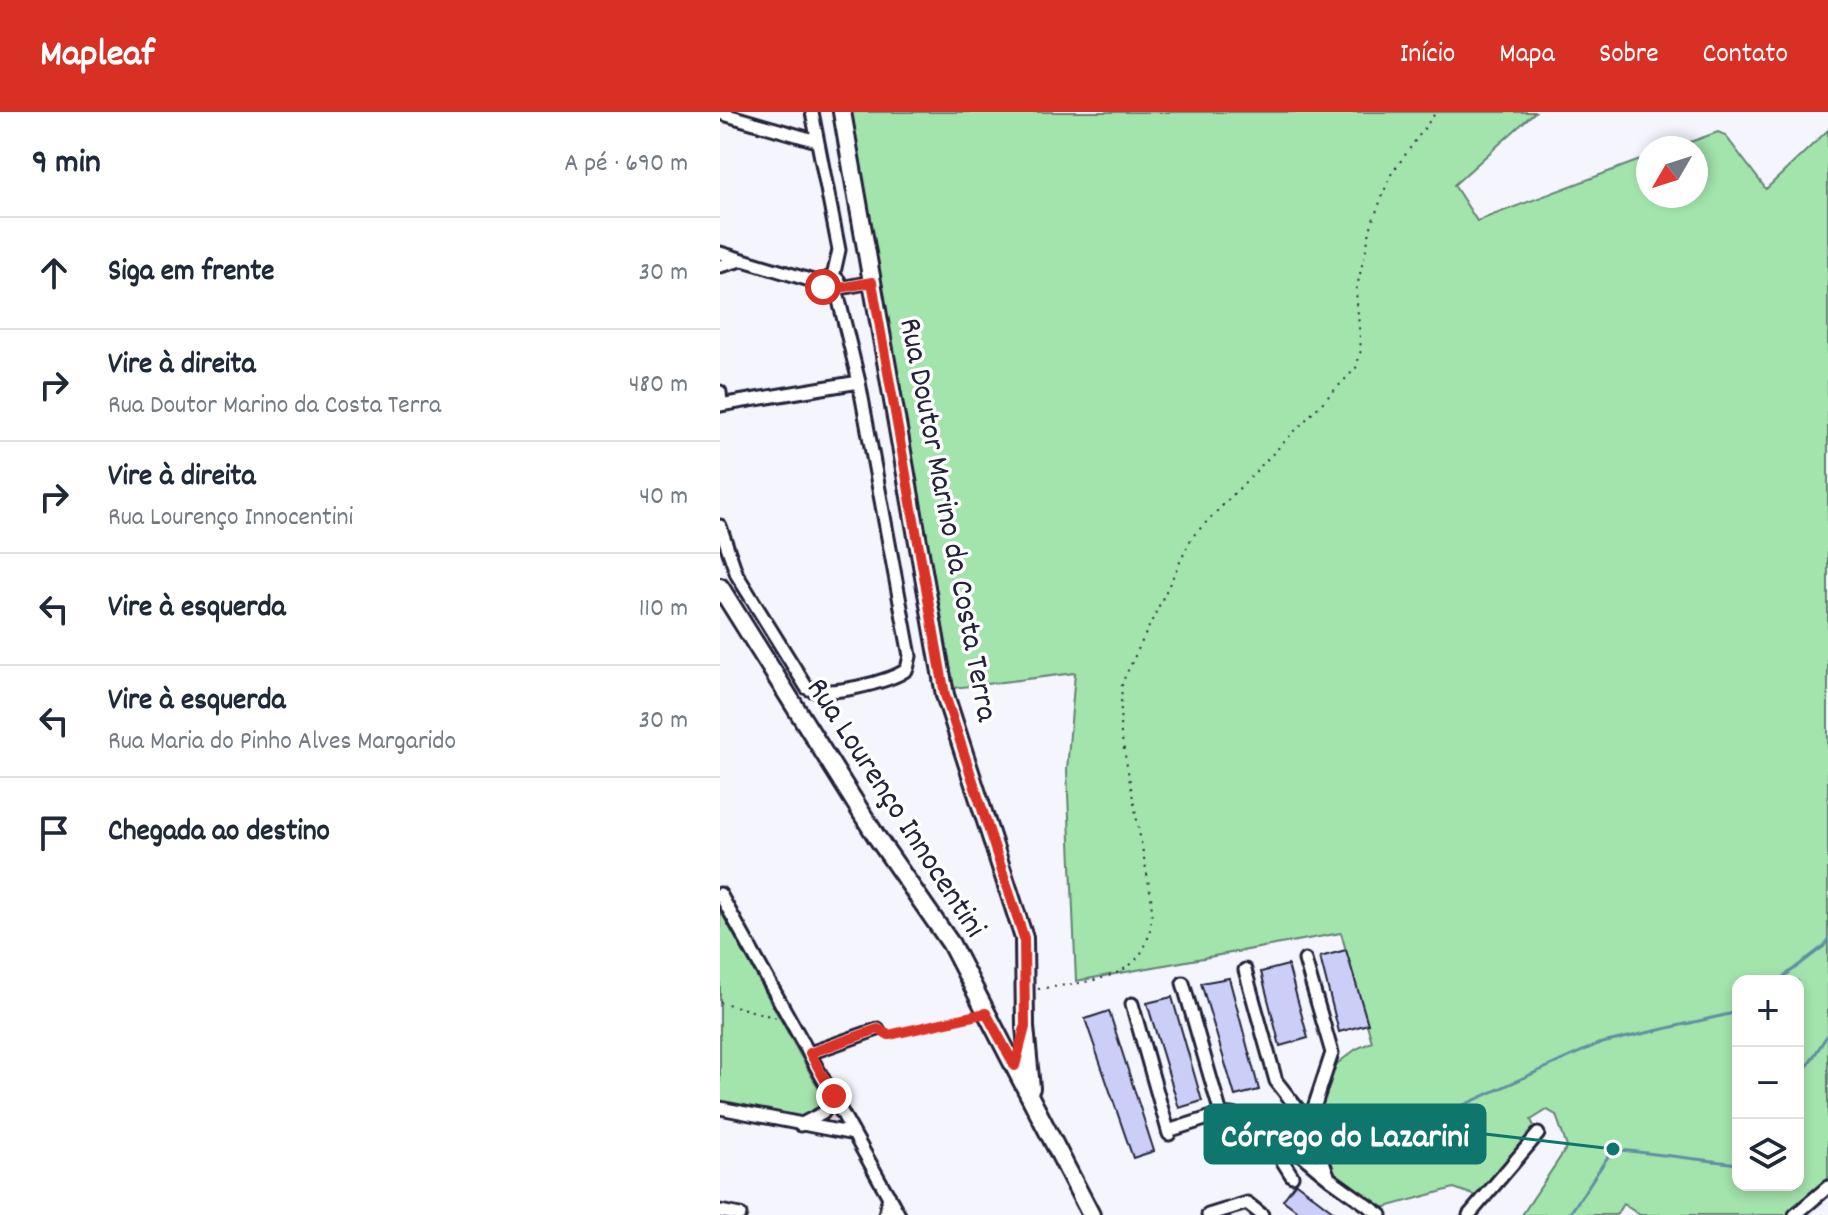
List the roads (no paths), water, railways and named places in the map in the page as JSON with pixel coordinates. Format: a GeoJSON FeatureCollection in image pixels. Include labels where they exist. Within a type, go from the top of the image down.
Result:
{"type":"FeatureCollection","features":[{"type":"Feature","properties":{"kind":"main road","name":"Rua Doutor Marino da Costa Terra"},"geometry":{"type":"LineString","coordinates":[[842,112],[945,695],[1026,951],[1025,1027],[1031,1088]]}},
{"type":"Feature","properties":{"kind":"main road","name":"Rua Lourenço Innocentini"},"geometry":{"type":"LineString","coordinates":[[720,587],[727,613],[951,944],[1015,1066],[1029,1101],[1091,1215]]}},
{"type":"Feature","properties":{"kind":"main road","name":"Rua Doutor Marino da Costa Terra"},"geometry":{"type":"LineString","coordinates":[[1015,1066],[1025,1027]]}},
{"type":"Feature","properties":{"kind":"main road","name":"Rua Lourenço Innocentini"},"geometry":{"type":"LineString","coordinates":[[1015,1066],[1031,1088],[1048,1132]]}},
{"type":"Feature","properties":{"kind":"street"},"geometry":{"type":"LineString","coordinates":[[720,526],[737,575],[807,688],[825,692],[896,678],[907,669],[910,656],[859,382],[833,285],[840,256],[812,112]]}},
{"type":"Feature","properties":{"kind":"street"},"geometry":{"type":"LineString","coordinates":[[720,113],[817,141]]}},
{"type":"Feature","properties":{"kind":"street"},"geometry":{"type":"LineString","coordinates":[[720,253],[833,285],[872,282]]}},
{"type":"Feature","properties":{"kind":"street"},"geometry":{"type":"LineString","coordinates":[[720,266],[746,260]]}},
{"type":"Feature","properties":{"kind":"street"},"geometry":{"type":"LineString","coordinates":[[720,402],[859,382]]}},
{"type":"Feature","properties":{"kind":"street"},"geometry":{"type":"LineString","coordinates":[[720,894],[899,1215]]}},
{"type":"Feature","properties":{"kind":"street"},"geometry":{"type":"LineString","coordinates":[[1305,960],[1332,1053],[1309,1123]]}},
{"type":"Feature","properties":{"kind":"street"},"geometry":{"type":"LineString","coordinates":[[1245,970],[1276,1081],[1309,1123],[1329,1178]]}},
{"type":"Feature","properties":{"kind":"street"},"geometry":{"type":"LineString","coordinates":[[1183,983],[1221,1114]]}},
{"type":"Feature","properties":{"kind":"street"},"geometry":{"type":"LineString","coordinates":[[1132,1004],[1169,1134],[1221,1114],[1243,1115],[1381,1215]]}},
{"type":"Feature","properties":{"kind":"street"},"geometry":{"type":"LineString","coordinates":[[810,1053],[878,1029]]}},
{"type":"Feature","properties":{"kind":"street"},"geometry":{"type":"LineString","coordinates":[[799,1125],[823,1113],[834,1096]]}},
{"type":"Feature","properties":{"kind":"street"},"geometry":{"type":"LineString","coordinates":[[720,1108],[854,1134]]}},
{"type":"Feature","properties":{"kind":"street"},"geometry":{"type":"LineString","coordinates":[[1243,1115],[1275,1149],[1292,1176]]}},
{"type":"Feature","properties":{"kind":"street"},"geometry":{"type":"LineString","coordinates":[[1469,1215],[1538,1134]]}},
{"type":"Feature","properties":{"kind":"street"},"geometry":{"type":"LineString","coordinates":[[1795,1215],[1828,1187]]}},
{"type":"Feature","properties":{"kind":"street"},"geometry":{"type":"LineString","coordinates":[[885,1215],[889,1196]]}},
{"type":"Feature","properties":{"kind":"street"},"geometry":{"type":"LineString","coordinates":[[1208,1215],[1247,1203],[1262,1215]]}},
{"type":"Feature","properties":{"kind":"street"},"geometry":{"type":"LineString","coordinates":[[720,1211],[740,1215]]}},
{"type":"Feature","properties":{"kind":"waterway"},"geometry":{"type":"LineString","coordinates":[[1786,975],[1824,946],[1828,939]]}},
{"type":"Feature","properties":{"kind":"waterway"},"geometry":{"type":"LineString","coordinates":[[1389,1124],[1424,1123],[1598,1044],[1732,1013]]}},
{"type":"Feature","properties":{"kind":"waterway"},"geometry":{"type":"LineString","coordinates":[[1804,1072],[1828,1034]]}},
{"type":"Feature","properties":{"kind":"waterway"},"geometry":{"type":"LineString","coordinates":[[1569,1215],[1613,1149],[1732,1163]]}},
{"type":"Feature","properties":{"kind":"place","name":"Córrego do Lazarini"},"geometry":{"type":"Point","coordinates":[1613,1149]}}]}
